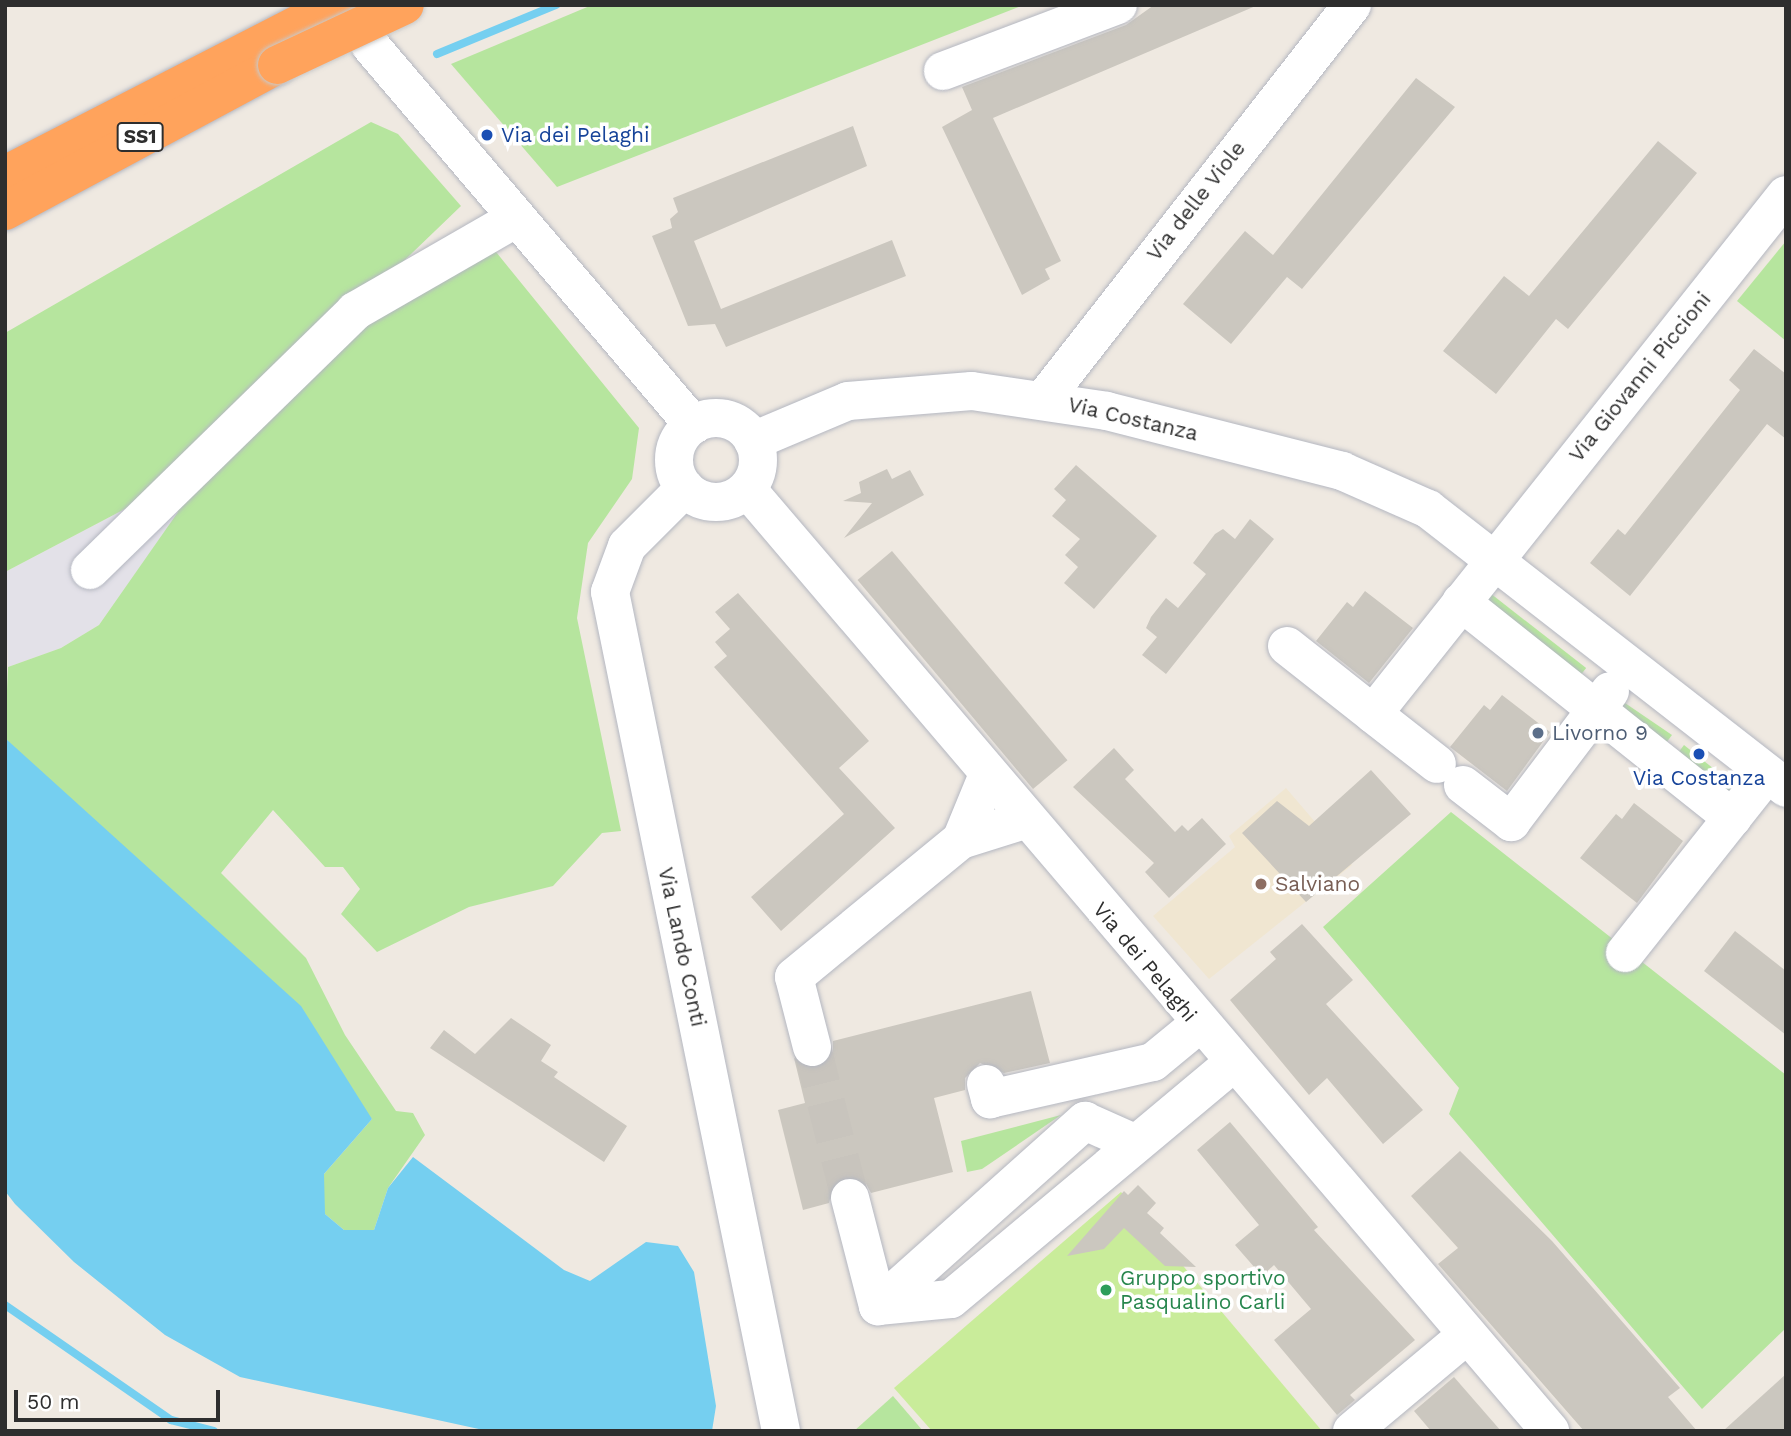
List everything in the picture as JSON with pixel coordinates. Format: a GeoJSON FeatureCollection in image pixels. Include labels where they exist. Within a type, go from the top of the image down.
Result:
{"type":"FeatureCollection","features":[{"type":"Feature","properties":{"kind":"highway","name":"SS1"},"geometry":{"type":"LineString","coordinates":[[5,211],[106,154],[271,53],[336,5]]}},
{"type":"Feature","properties":{"kind":"highway","name":"SS1"},"geometry":{"type":"LineString","coordinates":[[5,176],[271,53],[405,5]]}},
{"type":"Feature","properties":{"kind":"highway"},"geometry":{"type":"LineString","coordinates":[[5,236],[106,154]]}},
{"type":"Feature","properties":{"kind":"street"},"geometry":{"type":"LineString","coordinates":[[943,71],[1118,5]]}},
{"type":"Feature","properties":{"kind":"street","name":"Via delle Viole"},"geometry":{"type":"LineString","coordinates":[[1044,399],[1317,22],[1352,5]]}},
{"type":"Feature","properties":{"kind":"street"},"geometry":{"type":"LineString","coordinates":[[370,45],[515,219],[693,425]]}},
{"type":"Feature","properties":{"kind":"street","name":"Via Giovanni Piccioni"},"geometry":{"type":"LineString","coordinates":[[1494,559],[1786,195]]}},
{"type":"Feature","properties":{"kind":"street"},"geometry":{"type":"LineString","coordinates":[[90,570],[355,311],[515,219]]}},
{"type":"Feature","properties":{"kind":"street","name":"Via Costanza"},"geometry":{"type":"LineString","coordinates":[[753,441],[802,416],[881,396],[972,391],[1044,399],[1342,471],[1429,509],[1777,781],[1733,818],[1625,953]]}},
{"type":"Feature","properties":{"kind":"street"},"geometry":{"type":"LineString","coordinates":[[731,421],[753,441],[758,466],[747,489],[716,502],[685,488],[675,451],[693,425],[731,421]]}},
{"type":"Feature","properties":{"kind":"street","name":"Via Lando Conti"},"geometry":{"type":"LineString","coordinates":[[685,488],[627,546],[610,592],[781,1431]]}},
{"type":"Feature","properties":{"kind":"street","name":"Via dei Pelaghi"},"geometry":{"type":"LineString","coordinates":[[747,489],[1198,1025],[1550,1431]]}},
{"type":"Feature","properties":{"kind":"street"},"geometry":{"type":"LineString","coordinates":[[1373,714],[1494,559]]}},
{"type":"Feature","properties":{"kind":"street"},"geometry":{"type":"LineString","coordinates":[[1461,602],[1733,818]]}},
{"type":"Feature","properties":{"kind":"street"},"geometry":{"type":"LineString","coordinates":[[1287,646],[1511,822],[1629,666]]}},
{"type":"Feature","properties":{"kind":"street"},"geometry":{"type":"LineString","coordinates":[[961,840],[987,776]]}},
{"type":"Feature","properties":{"kind":"street"},"geometry":{"type":"LineString","coordinates":[[812,1047],[794,977],[961,840],[1024,820]]}},
{"type":"Feature","properties":{"kind":"street"},"geometry":{"type":"LineString","coordinates":[[1004,1085],[1153,1062],[1198,1025]]}},
{"type":"Feature","properties":{"kind":"street"},"geometry":{"type":"LineString","coordinates":[[850,1198],[878,1306],[960,1270],[1106,1142],[1132,1142],[1237,1068]]}},
{"type":"Feature","properties":{"kind":"street"},"geometry":{"type":"LineString","coordinates":[[1352,1431],[1467,1335]]}},
{"type":"Feature","properties":{"kind":"shaded area"},"geometry":{"type":"Polygon","coordinates":[[[163,489],[178,513],[99,625],[61,648],[8,667],[5,572],[163,489]]]}},
{"type":"Feature","properties":{"kind":"shaded area","name":"Salviano"},"geometry":{"type":"Polygon","coordinates":[[[1286,788],[1352,865],[1209,979],[1153,916],[1235,847],[1229,836],[1286,788]]]}},
{"type":"Feature","properties":{"kind":"green space"},"geometry":{"type":"Polygon","coordinates":[[[592,5],[1024,5],[557,187],[451,64],[592,5]]]}},
{"type":"Feature","properties":{"kind":"green space"},"geometry":{"type":"Polygon","coordinates":[[[371,122],[398,134],[461,206],[384,280],[492,247],[639,428],[632,479],[588,543],[577,618],[621,831],[602,833],[553,886],[469,907],[377,952],[341,914],[360,889],[343,867],[325,867],[273,810],[221,873],[306,958],[345,1035],[396,1111],[413,1113],[425,1135],[388,1188],[374,1230],[344,1230],[325,1214],[321,1196],[324,1174],[372,1119],[5,738],[8,667],[61,648],[99,625],[178,512],[163,489],[5,572],[5,333],[371,122]]]}},
{"type":"Feature","properties":{"kind":"green space"},"geometry":{"type":"Polygon","coordinates":[[[1786,241],[1786,341],[1737,301],[1786,241]]]}},
{"type":"Feature","properties":{"kind":"green space"},"geometry":{"type":"Polygon","coordinates":[[[1490,593],[1586,668],[1578,678],[1482,603],[1490,593]]]}},
{"type":"Feature","properties":{"kind":"green space"},"geometry":{"type":"Polygon","coordinates":[[[1622,701],[1672,735],[1663,747],[1621,715],[1622,701]]]}},
{"type":"Feature","properties":{"kind":"green space"},"geometry":{"type":"Polygon","coordinates":[[[1684,745],[1734,785],[1730,796],[1675,757],[1684,745]]]}},
{"type":"Feature","properties":{"kind":"green space"},"geometry":{"type":"Polygon","coordinates":[[[1451,812],[1786,1075],[1786,1328],[1702,1409],[1449,1114],[1459,1088],[1323,927],[1451,812]]]}},
{"type":"Feature","properties":{"kind":"green space"},"geometry":{"type":"Polygon","coordinates":[[[1061,1115],[982,1169],[967,1172],[961,1141],[1061,1115]]]}},
{"type":"Feature","properties":{"kind":"green space","name":"Gruppo sportivo Pasqualino Carli"},"geometry":{"type":"Polygon","coordinates":[[[1121,1192],[1322,1431],[932,1431],[894,1388],[1121,1192]]]}},
{"type":"Feature","properties":{"kind":"green space"},"geometry":{"type":"Polygon","coordinates":[[[893,1396],[923,1431],[854,1431],[893,1396]]]}},
{"type":"Feature","properties":{"kind":"water"},"geometry":{"type":"Polygon","coordinates":[[[5,738],[301,1006],[372,1119],[324,1174],[325,1214],[344,1230],[374,1230],[388,1188],[413,1157],[564,1270],[590,1281],[646,1242],[678,1246],[694,1272],[716,1406],[712,1431],[488,1431],[240,1377],[165,1335],[74,1262],[5,1191],[5,738]]]}},
{"type":"Feature","properties":{"kind":"building"},"geometry":{"type":"Polygon","coordinates":[[[1154,5],[1258,5],[993,118],[1061,261],[1045,269],[1050,279],[1022,295],[942,127],[972,110],[962,87],[1126,25],[1154,5]]]}},
{"type":"Feature","properties":{"kind":"building"},"geometry":{"type":"Polygon","coordinates":[[[1416,78],[1455,107],[1302,289],[1287,277],[1231,344],[1183,304],[1245,231],[1273,255],[1416,78]]]}},
{"type":"Feature","properties":{"kind":"building"},"geometry":{"type":"Polygon","coordinates":[[[853,126],[867,166],[694,241],[721,309],[892,240],[906,276],[726,347],[715,324],[688,326],[652,236],[672,228],[670,219],[678,212],[673,198],[853,126]]]}},
{"type":"Feature","properties":{"kind":"building"},"geometry":{"type":"Polygon","coordinates":[[[1658,141],[1697,173],[1568,329],[1556,319],[1496,394],[1443,351],[1504,276],[1529,296],[1658,141]]]}},
{"type":"Feature","properties":{"kind":"building"},"geometry":{"type":"Polygon","coordinates":[[[1754,349],[1786,374],[1786,439],[1767,424],[1630,596],[1590,563],[1618,529],[1625,535],[1740,390],[1729,380],[1754,349]]]}},
{"type":"Feature","properties":{"kind":"building"},"geometry":{"type":"Polygon","coordinates":[[[1076,465],[1157,536],[1094,609],[1064,583],[1078,567],[1065,555],[1080,539],[1052,516],[1066,500],[1054,489],[1076,465]]]}},
{"type":"Feature","properties":{"kind":"building"},"geometry":{"type":"Polygon","coordinates":[[[887,469],[892,479],[910,470],[924,495],[844,538],[872,503],[843,501],[861,493],[859,482],[887,469]]]}},
{"type":"Feature","properties":{"kind":"building"},"geometry":{"type":"Polygon","coordinates":[[[1250,519],[1274,539],[1166,674],[1142,655],[1157,637],[1146,628],[1151,617],[1166,598],[1178,608],[1206,574],[1193,563],[1215,534],[1223,529],[1235,539],[1250,519]]]}},
{"type":"Feature","properties":{"kind":"building"},"geometry":{"type":"Polygon","coordinates":[[[892,551],[1067,760],[1033,789],[858,580],[892,551]]]}},
{"type":"Feature","properties":{"kind":"building"},"geometry":{"type":"Polygon","coordinates":[[[1365,591],[1413,628],[1369,683],[1316,641],[1347,602],[1353,607],[1365,591]]]}},
{"type":"Feature","properties":{"kind":"building"},"geometry":{"type":"Polygon","coordinates":[[[738,593],[869,741],[839,768],[895,828],[781,931],[751,897],[844,814],[714,667],[727,656],[715,642],[730,629],[715,612],[738,593]]]}},
{"type":"Feature","properties":{"kind":"building"},"geometry":{"type":"Polygon","coordinates":[[[1502,695],[1550,732],[1507,791],[1450,747],[1484,705],[1490,710],[1502,695]]]}},
{"type":"Feature","properties":{"kind":"building"},"geometry":{"type":"Polygon","coordinates":[[[1114,748],[1134,770],[1125,779],[1175,832],[1182,825],[1188,831],[1202,818],[1226,844],[1169,898],[1145,872],[1154,863],[1073,787],[1114,748]]]}},
{"type":"Feature","properties":{"kind":"building"},"geometry":{"type":"Polygon","coordinates":[[[1371,770],[1411,814],[1306,902],[1242,833],[1277,801],[1309,826],[1371,770]]]}},
{"type":"Feature","properties":{"kind":"building"},"geometry":{"type":"Polygon","coordinates":[[[1634,803],[1683,841],[1637,903],[1580,858],[1616,814],[1622,819],[1634,803]]]}},
{"type":"Feature","properties":{"kind":"building"},"geometry":{"type":"Polygon","coordinates":[[[1302,924],[1353,980],[1326,1004],[1423,1110],[1383,1144],[1327,1078],[1309,1095],[1230,1000],[1276,959],[1270,952],[1302,924]]]}},
{"type":"Feature","properties":{"kind":"building"},"geometry":{"type":"Polygon","coordinates":[[[1735,931],[1786,971],[1786,1035],[1704,971],[1735,931]]]}},
{"type":"Feature","properties":{"kind":"building"},"geometry":{"type":"Polygon","coordinates":[[[1031,991],[1050,1063],[1004,1073],[980,1063],[965,1078],[965,1090],[934,1098],[953,1172],[871,1193],[865,1182],[845,1177],[834,1183],[829,1203],[803,1210],[778,1110],[805,1103],[794,1058],[818,1068],[833,1054],[833,1041],[1031,991]]]}},
{"type":"Feature","properties":{"kind":"building"},"geometry":{"type":"Polygon","coordinates":[[[511,1018],[551,1045],[541,1061],[558,1072],[554,1077],[627,1126],[604,1162],[430,1048],[444,1030],[475,1054],[511,1018]]]}},
{"type":"Feature","properties":{"kind":"building"},"geometry":{"type":"Polygon","coordinates":[[[1230,1122],[1318,1227],[1314,1230],[1415,1340],[1350,1395],[1355,1400],[1337,1415],[1274,1340],[1311,1309],[1274,1265],[1262,1276],[1235,1245],[1259,1225],[1197,1150],[1230,1122]]]}},
{"type":"Feature","properties":{"kind":"building"},"geometry":{"type":"Polygon","coordinates":[[[1460,1151],[1552,1241],[1680,1388],[1668,1397],[1697,1431],[1584,1431],[1438,1264],[1458,1248],[1411,1196],[1460,1151]]]}},
{"type":"Feature","properties":{"kind":"building"},"geometry":{"type":"Polygon","coordinates":[[[1138,1185],[1156,1203],[1147,1213],[1164,1228],[1160,1233],[1196,1267],[1165,1266],[1124,1228],[1104,1249],[1067,1256],[1124,1191],[1128,1195],[1138,1185]]]}},
{"type":"Feature","properties":{"kind":"building"},"geometry":{"type":"Polygon","coordinates":[[[1786,1374],[1786,1431],[1723,1431],[1786,1374]]]}},
{"type":"Feature","properties":{"kind":"building"},"geometry":{"type":"Polygon","coordinates":[[[1454,1377],[1501,1431],[1431,1431],[1414,1411],[1454,1377]]]}},
{"type":"Feature","properties":{"kind":"waterway"},"geometry":{"type":"LineString","coordinates":[[437,54],[556,5]]}},
{"type":"Feature","properties":{"kind":"waterway"},"geometry":{"type":"LineString","coordinates":[[5,1305],[171,1420],[214,1431]]}},
{"type":"Feature","properties":{"kind":"tunnel"},"geometry":{"type":"LineString","coordinates":[[812,1047],[850,1198]]}},
{"type":"Feature","properties":{"kind":"place","name":"Via dei Pelaghi"},"geometry":{"type":"Point","coordinates":[487,135]}},
{"type":"Feature","properties":{"kind":"place","name":"Livorno 9"},"geometry":{"type":"Point","coordinates":[1538,733]}},
{"type":"Feature","properties":{"kind":"place","name":"Via Costanza"},"geometry":{"type":"Point","coordinates":[1699,754]}},
{"type":"Feature","properties":{"kind":"place","name":"Salviano"},"geometry":{"type":"Point","coordinates":[1261,884]}},
{"type":"Feature","properties":{"kind":"place","name":"Gruppo sportivo Pasqualino Carli"},"geometry":{"type":"Point","coordinates":[1106,1290]}}]}
